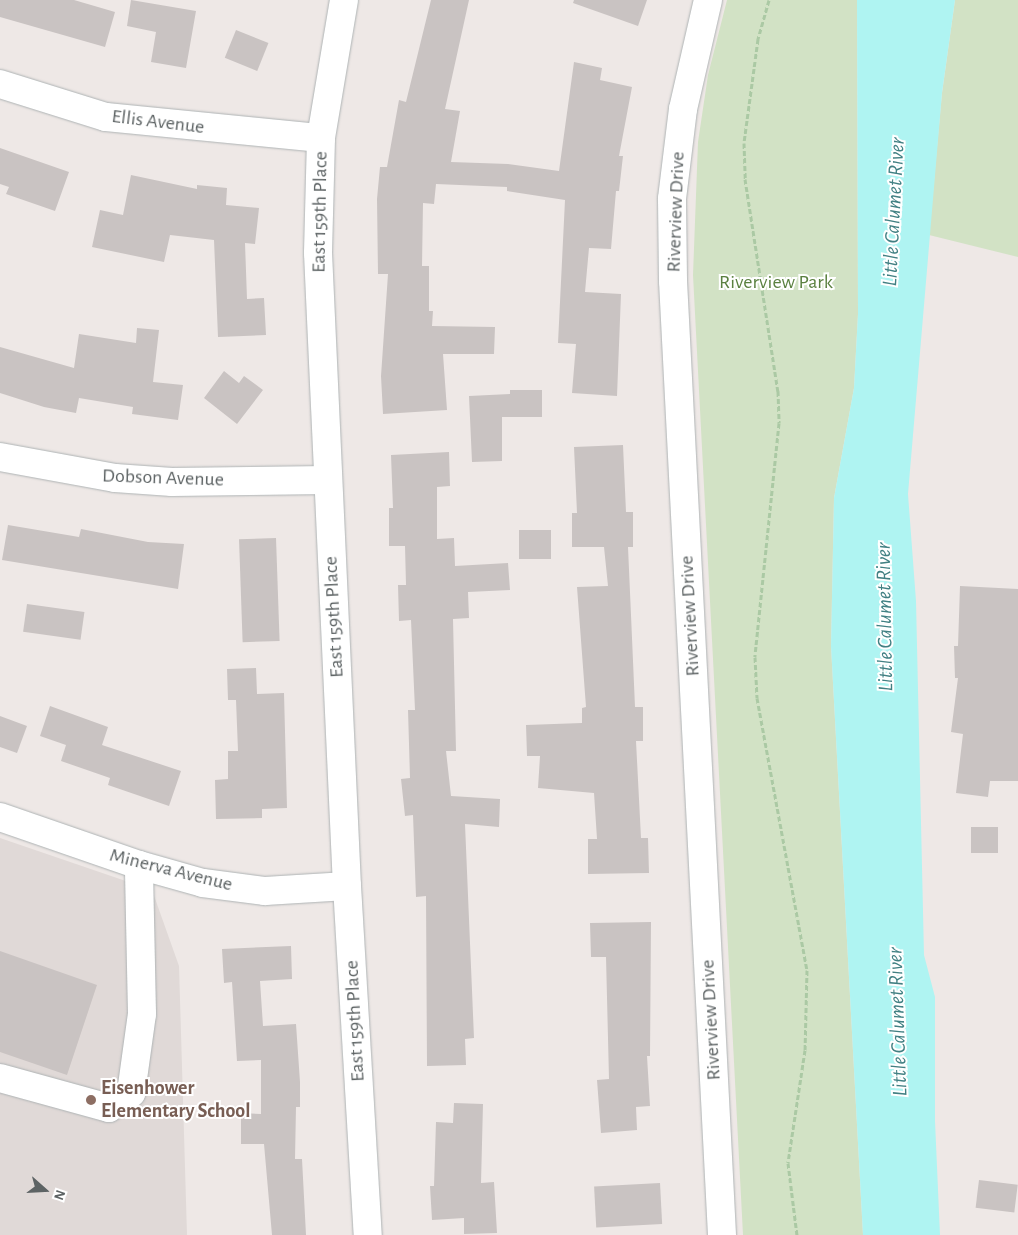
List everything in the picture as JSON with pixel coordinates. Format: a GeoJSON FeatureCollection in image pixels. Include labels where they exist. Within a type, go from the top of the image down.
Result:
{"type":"FeatureCollection","features":[{"type":"Feature","properties":{"kind":"street","name":"East 159th Place"},"geometry":{"type":"LineString","coordinates":[[344,0],[321,138],[318,253],[347,886],[368,1235]]}},
{"type":"Feature","properties":{"kind":"street","name":"Riverview Drive"},"geometry":{"type":"LineString","coordinates":[[708,0],[683,109],[672,199],[673,272],[722,1235]]}},
{"type":"Feature","properties":{"kind":"street","name":"Ellis Avenue"},"geometry":{"type":"LineString","coordinates":[[0,84],[106,117],[321,138]]}},
{"type":"Feature","properties":{"kind":"street","name":"Dobson Avenue"},"geometry":{"type":"LineString","coordinates":[[0,457],[115,478],[172,482],[328,480]]}},
{"type":"Feature","properties":{"kind":"street","name":"Minerva Avenue"},"geometry":{"type":"LineString","coordinates":[[0,818],[139,865],[204,883],[265,891],[347,886]]}},
{"type":"Feature","properties":{"kind":"street"},"geometry":{"type":"LineString","coordinates":[[0,1078],[109,1108],[131,1093],[142,1014],[139,865]]}},
{"type":"Feature","properties":{"kind":"path"},"geometry":{"type":"LineString","coordinates":[[769,0],[758,39],[744,143],[745,179],[779,399],[776,457],[755,657],[757,698],[807,970],[805,1050],[788,1163],[797,1235]]}},
{"type":"Feature","properties":{"kind":"shaded area","name":"Eisenhower Elementary School"},"geometry":{"type":"Polygon","coordinates":[[[0,838],[152,890],[179,966],[187,1235],[0,1235],[0,838]]]}},
{"type":"Feature","properties":{"kind":"green space","name":"Riverview Park"},"geometry":{"type":"Polygon","coordinates":[[[727,0],[857,0],[858,314],[854,388],[834,498],[831,646],[863,1235],[743,1235],[693,275],[698,142],[708,75],[727,0]]]}},
{"type":"Feature","properties":{"kind":"green space"},"geometry":{"type":"Polygon","coordinates":[[[955,0],[1018,0],[1018,257],[929,235],[942,93],[955,0]]]}},
{"type":"Feature","properties":{"kind":"water","name":"Little Calumet River"},"geometry":{"type":"Polygon","coordinates":[[[857,0],[955,0],[942,93],[908,494],[916,601],[924,955],[935,997],[935,1121],[940,1235],[863,1235],[831,646],[834,498],[854,388],[858,314],[857,0]]]}},
{"type":"Feature","properties":{"kind":"building"},"geometry":{"type":"Polygon","coordinates":[[[0,0],[74,0],[115,12],[105,47],[0,17],[0,0]]]}},
{"type":"Feature","properties":{"kind":"building"},"geometry":{"type":"Polygon","coordinates":[[[131,0],[196,11],[186,68],[151,62],[156,32],[127,26],[131,0]]]}},
{"type":"Feature","properties":{"kind":"building"},"geometry":{"type":"Polygon","coordinates":[[[431,0],[469,0],[445,109],[460,111],[451,162],[508,164],[559,171],[574,62],[602,68],[600,80],[632,87],[619,156],[623,156],[619,191],[616,191],[611,249],[589,248],[585,292],[621,294],[617,396],[572,393],[576,344],[558,343],[565,200],[507,191],[507,187],[436,184],[434,204],[423,203],[422,266],[429,266],[429,311],[433,311],[432,326],[495,327],[494,354],[443,354],[447,410],[383,414],[381,376],[388,274],[378,274],[377,199],[380,167],[387,167],[399,100],[406,102],[431,0]]]}},
{"type":"Feature","properties":{"kind":"building"},"geometry":{"type":"Polygon","coordinates":[[[574,0],[647,0],[638,26],[573,3],[574,0]]]}},
{"type":"Feature","properties":{"kind":"building"},"geometry":{"type":"Polygon","coordinates":[[[236,30],[268,43],[257,71],[225,58],[236,30]]]}},
{"type":"Feature","properties":{"kind":"building"},"geometry":{"type":"Polygon","coordinates":[[[0,148],[69,172],[55,211],[6,194],[9,187],[0,184],[0,148]]]}},
{"type":"Feature","properties":{"kind":"building"},"geometry":{"type":"Polygon","coordinates":[[[131,175],[197,189],[197,185],[227,188],[226,205],[259,208],[255,244],[245,243],[247,299],[264,298],[266,335],[218,337],[214,240],[170,235],[164,262],[92,247],[100,210],[123,215],[131,175]]]}},
{"type":"Feature","properties":{"kind":"building"},"geometry":{"type":"Polygon","coordinates":[[[137,328],[159,330],[153,382],[183,385],[178,420],[132,414],[133,407],[79,398],[76,413],[44,407],[0,393],[0,347],[74,368],[79,334],[136,343],[137,328]]]}},
{"type":"Feature","properties":{"kind":"building"},"geometry":{"type":"Polygon","coordinates":[[[224,371],[239,383],[244,376],[263,390],[237,424],[204,398],[224,371]]]}},
{"type":"Feature","properties":{"kind":"building"},"geometry":{"type":"Polygon","coordinates":[[[510,390],[542,390],[542,417],[502,417],[502,461],[472,462],[469,396],[510,394],[510,390]]]}},
{"type":"Feature","properties":{"kind":"building"},"geometry":{"type":"Polygon","coordinates":[[[623,445],[626,512],[633,512],[633,547],[628,547],[635,707],[643,707],[643,741],[636,741],[641,838],[648,838],[649,873],[588,874],[588,839],[597,839],[594,793],[538,788],[540,756],[527,756],[526,725],[582,723],[582,708],[586,707],[577,587],[608,586],[604,547],[572,547],[572,513],[577,513],[574,447],[623,445]]]}},
{"type":"Feature","properties":{"kind":"building"},"geometry":{"type":"Polygon","coordinates":[[[449,452],[450,486],[437,487],[437,539],[454,538],[455,566],[508,563],[510,590],[468,592],[469,618],[453,619],[456,751],[446,751],[451,796],[500,799],[499,827],[465,824],[474,1038],[465,1039],[466,1065],[427,1066],[426,896],[416,897],[413,815],[405,816],[401,779],[410,778],[408,710],[415,710],[411,620],[399,621],[398,585],[406,585],[405,546],[389,546],[389,508],[393,508],[391,455],[449,452]]]}},
{"type":"Feature","properties":{"kind":"building"},"geometry":{"type":"Polygon","coordinates":[[[8,525],[79,537],[81,529],[148,542],[184,544],[178,589],[2,560],[8,525]]]}},
{"type":"Feature","properties":{"kind":"building"},"geometry":{"type":"Polygon","coordinates":[[[519,530],[551,530],[551,559],[519,559],[519,530]]]}},
{"type":"Feature","properties":{"kind":"building"},"geometry":{"type":"Polygon","coordinates":[[[276,538],[280,641],[243,642],[239,539],[276,538]]]}},
{"type":"Feature","properties":{"kind":"building"},"geometry":{"type":"Polygon","coordinates":[[[960,586],[1018,589],[1018,781],[990,781],[988,797],[956,793],[963,734],[951,732],[958,678],[955,678],[954,646],[958,646],[960,586]]]}},
{"type":"Feature","properties":{"kind":"building"},"geometry":{"type":"Polygon","coordinates":[[[27,604],[84,612],[81,640],[23,632],[27,604]]]}},
{"type":"Feature","properties":{"kind":"building"},"geometry":{"type":"Polygon","coordinates":[[[256,668],[257,694],[284,693],[287,808],[262,809],[262,818],[216,819],[215,780],[228,779],[228,751],[238,751],[236,700],[228,700],[227,669],[256,668]]]}},
{"type":"Feature","properties":{"kind":"building"},"geometry":{"type":"Polygon","coordinates":[[[50,706],[108,727],[102,745],[181,771],[169,806],[108,785],[110,778],[61,761],[66,745],[40,736],[50,706]]]}},
{"type":"Feature","properties":{"kind":"building"},"geometry":{"type":"Polygon","coordinates":[[[0,716],[27,726],[17,753],[0,747],[0,716]]]}},
{"type":"Feature","properties":{"kind":"building"},"geometry":{"type":"Polygon","coordinates":[[[971,827],[998,827],[998,853],[971,853],[971,827]]]}},
{"type":"Feature","properties":{"kind":"building"},"geometry":{"type":"Polygon","coordinates":[[[651,922],[650,1056],[647,1056],[650,1106],[636,1107],[637,1130],[601,1133],[597,1080],[609,1079],[606,957],[591,957],[590,923],[651,922]]]}},
{"type":"Feature","properties":{"kind":"building"},"geometry":{"type":"Polygon","coordinates":[[[291,946],[292,979],[260,981],[263,1026],[296,1024],[300,1107],[296,1107],[295,1159],[302,1159],[306,1235],[272,1235],[264,1144],[241,1144],[241,1113],[261,1114],[261,1060],[237,1061],[232,982],[224,983],[222,949],[291,946]]]}},
{"type":"Feature","properties":{"kind":"building"},"geometry":{"type":"Polygon","coordinates":[[[0,951],[97,985],[67,1075],[0,1052],[0,951]]]}},
{"type":"Feature","properties":{"kind":"building"},"geometry":{"type":"Polygon","coordinates":[[[454,1103],[483,1104],[481,1183],[494,1182],[497,1233],[464,1234],[464,1218],[432,1220],[430,1186],[434,1186],[436,1122],[453,1123],[454,1103]]]}},
{"type":"Feature","properties":{"kind":"building"},"geometry":{"type":"Polygon","coordinates":[[[979,1180],[1018,1185],[1014,1213],[976,1208],[979,1180]]]}},
{"type":"Feature","properties":{"kind":"building"},"geometry":{"type":"Polygon","coordinates":[[[660,1183],[662,1224],[596,1227],[594,1186],[660,1183]]]}},
{"type":"Feature","properties":{"kind":"place","name":"Eisenhower Elementary School"},"geometry":{"type":"Point","coordinates":[91,1100]}}]}
